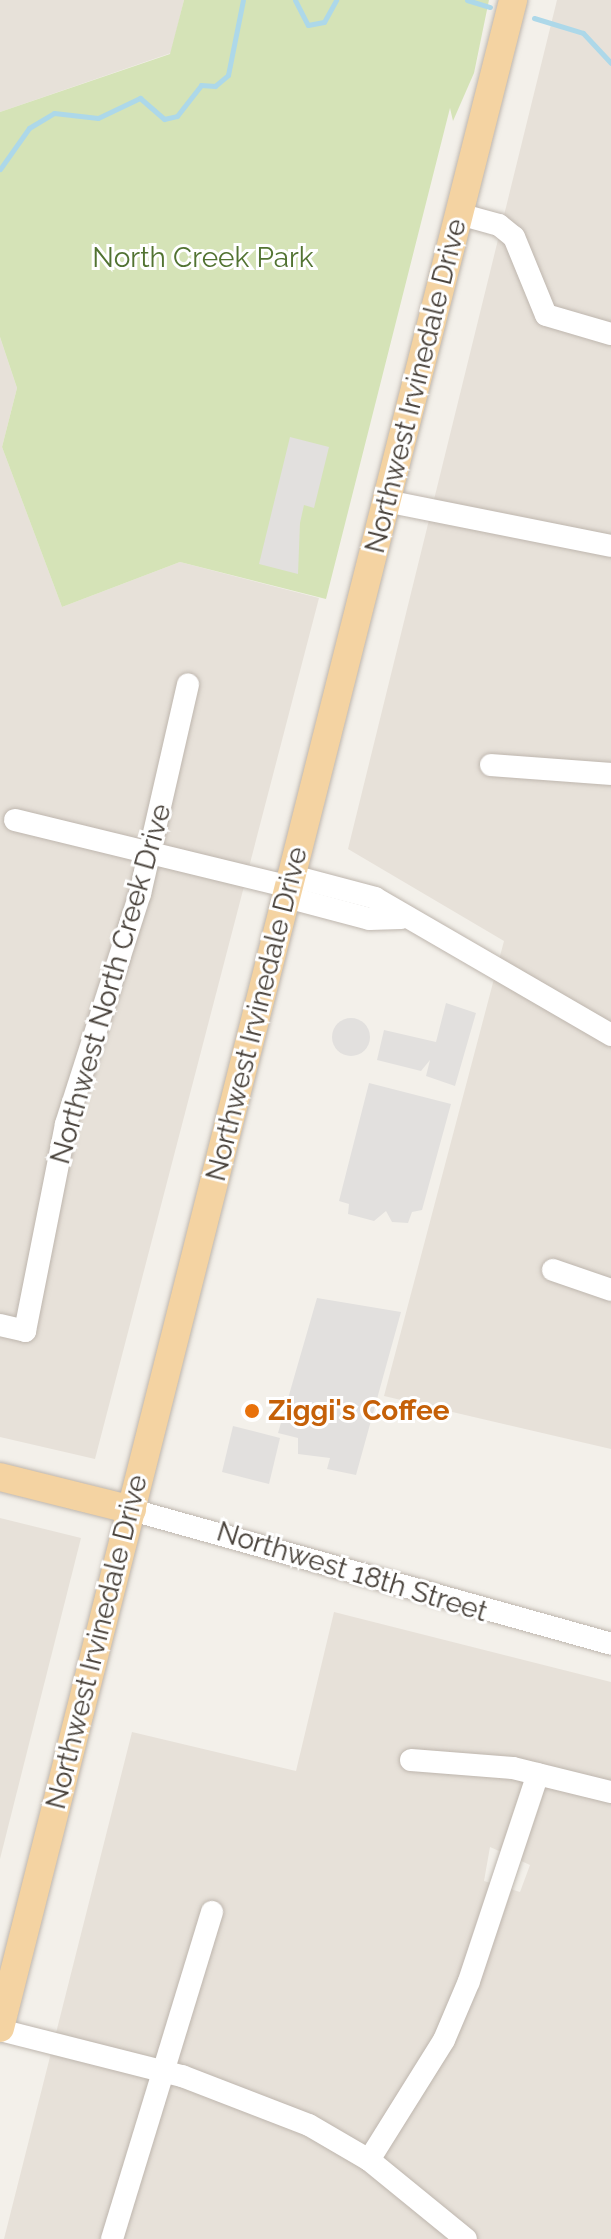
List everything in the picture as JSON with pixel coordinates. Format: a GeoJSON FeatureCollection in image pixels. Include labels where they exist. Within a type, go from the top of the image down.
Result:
{"type":"FeatureCollection","features":[{"type":"Feature","properties":{"kind":"main road","name":"Northwest Irvinedale Drive"},"geometry":{"type":"LineString","coordinates":[[0,2029],[513,0]]}},
{"type":"Feature","properties":{"kind":"main road","name":"Northwest 18th Street"},"geometry":{"type":"LineString","coordinates":[[0,1477],[132,1510]]}},
{"type":"Feature","properties":{"kind":"street"},"geometry":{"type":"LineString","coordinates":[[459,214],[514,237],[546,315],[611,334]]}},
{"type":"Feature","properties":{"kind":"street"},"geometry":{"type":"LineString","coordinates":[[388,493],[611,546]]}},
{"type":"Feature","properties":{"kind":"street","name":"Northwest North Creek Drive"},"geometry":{"type":"LineString","coordinates":[[0,1325],[25,1331],[78,1080],[152,854],[188,684]]}},
{"type":"Feature","properties":{"kind":"street"},"geometry":{"type":"LineString","coordinates":[[491,765],[611,774]]}},
{"type":"Feature","properties":{"kind":"street"},"geometry":{"type":"LineString","coordinates":[[15,820],[289,887],[375,898],[401,918],[611,1035]]}},
{"type":"Feature","properties":{"kind":"street"},"geometry":{"type":"LineString","coordinates":[[553,1270],[611,1290]]}},
{"type":"Feature","properties":{"kind":"street","name":"Northwest 18th Street"},"geometry":{"type":"LineString","coordinates":[[132,1510],[611,1644]]}},
{"type":"Feature","properties":{"kind":"street"},"geometry":{"type":"LineString","coordinates":[[411,1760],[538,1774],[611,1792]]}},
{"type":"Feature","properties":{"kind":"street"},"geometry":{"type":"LineString","coordinates":[[369,2160],[444,2040],[469,1981],[538,1774]]}},
{"type":"Feature","properties":{"kind":"street"},"geometry":{"type":"LineString","coordinates":[[112,2239],[166,2071],[212,1912]]}},
{"type":"Feature","properties":{"kind":"street"},"geometry":{"type":"LineString","coordinates":[[0,2029],[166,2071],[309,2125],[369,2160],[466,2239]]}},
{"type":"Feature","properties":{"kind":"shaded area"},"geometry":{"type":"Polygon","coordinates":[[[0,0],[184,0],[171,53],[0,112],[0,0]]]}},
{"type":"Feature","properties":{"kind":"shaded area"},"geometry":{"type":"Polygon","coordinates":[[[557,0],[611,0],[611,1449],[384,1396],[504,941],[348,849],[557,0]]]}},
{"type":"Feature","properties":{"kind":"shaded area"},"geometry":{"type":"Polygon","coordinates":[[[0,337],[17,388],[2,447],[62,607],[180,562],[319,598],[95,1459],[0,1437],[0,337]]]}},
{"type":"Feature","properties":{"kind":"shaded area"},"geometry":{"type":"Polygon","coordinates":[[[290,437],[329,447],[314,508],[304,505],[300,523],[298,574],[259,564],[290,437]]]}},
{"type":"Feature","properties":{"kind":"shaded area"},"geometry":{"type":"Polygon","coordinates":[[[446,1003],[476,1013],[455,1086],[426,1076],[430,1060],[421,1071],[377,1060],[384,1030],[436,1042],[446,1003]]]}},
{"type":"Feature","properties":{"kind":"shaded area"},"geometry":{"type":"Polygon","coordinates":[[[351,1018],[365,1023],[370,1037],[365,1051],[351,1056],[337,1051],[332,1037],[337,1023],[351,1018]]]}},
{"type":"Feature","properties":{"kind":"shaded area"},"geometry":{"type":"Polygon","coordinates":[[[369,1083],[451,1104],[422,1210],[412,1212],[408,1223],[392,1222],[386,1211],[374,1221],[348,1214],[349,1204],[339,1201],[369,1083]]]}},
{"type":"Feature","properties":{"kind":"shaded area"},"geometry":{"type":"Polygon","coordinates":[[[317,1298],[401,1312],[356,1475],[327,1469],[330,1458],[298,1454],[298,1438],[278,1433],[317,1298]]]}},
{"type":"Feature","properties":{"kind":"shaded area"},"geometry":{"type":"Polygon","coordinates":[[[233,1426],[280,1438],[269,1484],[222,1472],[233,1426]]]}},
{"type":"Feature","properties":{"kind":"shaded area"},"geometry":{"type":"Polygon","coordinates":[[[0,1518],[81,1538],[0,1859],[0,1518]]]}},
{"type":"Feature","properties":{"kind":"shaded area"},"geometry":{"type":"Polygon","coordinates":[[[334,1612],[611,1682],[611,2239],[4,2239],[132,1732],[296,1771],[334,1612]],[[490,1847],[484,1881],[520,1892],[530,1865],[490,1847]]]}},
{"type":"Feature","properties":{"kind":"green space","name":"North Creek Park"},"geometry":{"type":"Polygon","coordinates":[[[184,0],[489,0],[474,73],[453,121],[450,108],[326,599],[180,562],[62,607],[2,447],[17,388],[0,337],[0,112],[170,54],[184,0]]]}},
{"type":"Feature","properties":{"kind":"waterway"},"geometry":{"type":"LineString","coordinates":[[0,169],[29,128],[54,113],[98,118],[140,98],[164,119],[177,116],[201,85],[215,86],[228,75],[243,0]]}},
{"type":"Feature","properties":{"kind":"waterway"},"geometry":{"type":"LineString","coordinates":[[295,0],[308,25],[324,22],[336,0]]}},
{"type":"Feature","properties":{"kind":"waterway"},"geometry":{"type":"LineString","coordinates":[[467,0],[490,7]]}},
{"type":"Feature","properties":{"kind":"waterway"},"geometry":{"type":"LineString","coordinates":[[534,18],[583,33],[611,63]]}},
{"type":"Feature","properties":{"kind":"place","name":"Ziggi's Coffee"},"geometry":{"type":"Point","coordinates":[252,1411]}}]}
